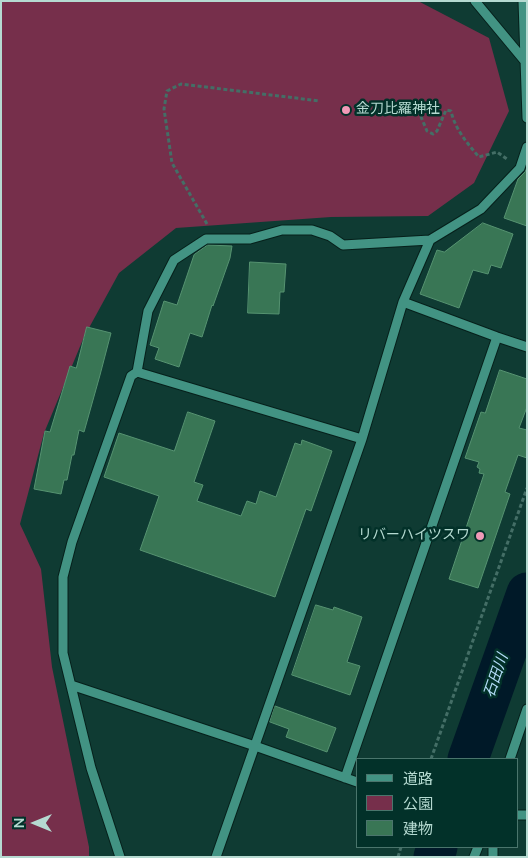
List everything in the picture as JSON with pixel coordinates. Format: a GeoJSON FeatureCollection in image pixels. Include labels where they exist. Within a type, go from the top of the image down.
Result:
{"type":"FeatureCollection","features":[{"type":"Feature","properties":{"kind":"street"},"geometry":{"type":"LineString","coordinates":[[475,1],[524,60]]}},
{"type":"Feature","properties":{"kind":"street"},"geometry":{"type":"LineString","coordinates":[[524,1],[524,60],[527,118]]}},
{"type":"Feature","properties":{"kind":"street"},"geometry":{"type":"LineString","coordinates":[[120,857],[91,768],[63,653],[63,577],[72,542],[131,376],[137,372],[148,311],[174,260],[206,240],[250,239],[282,230],[312,230],[330,236],[342,245],[430,240],[481,209],[520,168],[527,147]]}},
{"type":"Feature","properties":{"kind":"street"},"geometry":{"type":"LineString","coordinates":[[216,857],[362,439],[403,302],[430,240]]}},
{"type":"Feature","properties":{"kind":"street"},"geometry":{"type":"LineString","coordinates":[[403,302],[527,347]]}},
{"type":"Feature","properties":{"kind":"street"},"geometry":{"type":"LineString","coordinates":[[345,778],[496,337]]}},
{"type":"Feature","properties":{"kind":"street"},"geometry":{"type":"LineString","coordinates":[[137,372],[362,439]]}},
{"type":"Feature","properties":{"kind":"street"},"geometry":{"type":"LineString","coordinates":[[71,685],[356,782]]}},
{"type":"Feature","properties":{"kind":"street"},"geometry":{"type":"LineString","coordinates":[[510,758],[527,709]]}},
{"type":"Feature","properties":{"kind":"path"},"geometry":{"type":"LineString","coordinates":[[215,240],[172,163],[164,109],[167,91],[181,84],[320,101]]}},
{"type":"Feature","properties":{"kind":"path"},"geometry":{"type":"LineString","coordinates":[[382,113],[404,114],[410,104],[416,105],[427,131],[433,134],[437,131],[446,110],[451,111],[464,139],[479,157],[497,152],[520,168]]}},
{"type":"Feature","properties":{"kind":"path"},"geometry":{"type":"LineString","coordinates":[[431,758],[527,488]]}},
{"type":"Feature","properties":{"kind":"green space"},"geometry":{"type":"Polygon","coordinates":[[[1,1],[418,1],[489,38],[509,111],[474,183],[428,216],[331,217],[176,228],[119,273],[84,337],[44,433],[20,524],[41,569],[52,667],[89,847],[89,857],[1,857],[1,1]]]}},
{"type":"Feature","properties":{"kind":"building"},"geometry":{"type":"Polygon","coordinates":[[[527,168],[527,226],[504,218],[518,179],[527,168]]]}},
{"type":"Feature","properties":{"kind":"building"},"geometry":{"type":"Polygon","coordinates":[[[483,223],[513,234],[501,268],[491,265],[488,274],[473,270],[459,308],[420,294],[437,250],[444,252],[483,223]]]}},
{"type":"Feature","properties":{"kind":"building"},"geometry":{"type":"Polygon","coordinates":[[[208,245],[232,246],[230,258],[202,337],[190,333],[179,367],[155,359],[159,348],[150,345],[164,301],[177,305],[194,255],[208,245]]]}},
{"type":"Feature","properties":{"kind":"building"},"geometry":{"type":"Polygon","coordinates":[[[250,262],[286,264],[284,292],[280,292],[279,314],[248,313],[250,262]]]}},
{"type":"Feature","properties":{"kind":"building"},"geometry":{"type":"Polygon","coordinates":[[[87,327],[111,333],[84,432],[79,430],[67,480],[64,480],[61,494],[34,489],[45,431],[50,432],[70,366],[76,368],[87,327]]]}},
{"type":"Feature","properties":{"kind":"building"},"geometry":{"type":"Polygon","coordinates":[[[500,370],[527,379],[527,407],[519,428],[527,430],[527,458],[518,455],[505,492],[510,494],[478,588],[449,579],[484,474],[479,473],[480,469],[477,467],[479,462],[465,458],[481,412],[485,413],[500,370]]]}},
{"type":"Feature","properties":{"kind":"building"},"geometry":{"type":"Polygon","coordinates":[[[188,412],[215,421],[194,482],[203,485],[197,501],[241,516],[247,501],[256,504],[260,491],[276,497],[295,443],[301,445],[302,440],[332,451],[311,511],[306,509],[275,597],[140,550],[159,496],[104,477],[119,433],[174,451],[188,412]]]}},
{"type":"Feature","properties":{"kind":"building"},"geometry":{"type":"Polygon","coordinates":[[[316,605],[333,610],[334,607],[362,617],[347,662],[360,666],[350,695],[292,675],[316,605]]]}},
{"type":"Feature","properties":{"kind":"building"},"geometry":{"type":"Polygon","coordinates":[[[275,706],[336,728],[327,752],[286,737],[289,729],[270,722],[275,706]]]}},
{"type":"Feature","properties":{"kind":"waterway","name":"石田川"},"geometry":{"type":"LineString","coordinates":[[468,758],[527,593]]}},
{"type":"Feature","properties":{"kind":"waterway","name":"石田川"},"geometry":{"type":"LineString","coordinates":[[434,857],[437,848]]}},
{"type":"Feature","properties":{"kind":"place","name":"金刀比羅神社"},"geometry":{"type":"Point","coordinates":[346,110]}},
{"type":"Feature","properties":{"kind":"place","name":"リバーハイツスワ"},"geometry":{"type":"Point","coordinates":[480,536]}}]}
